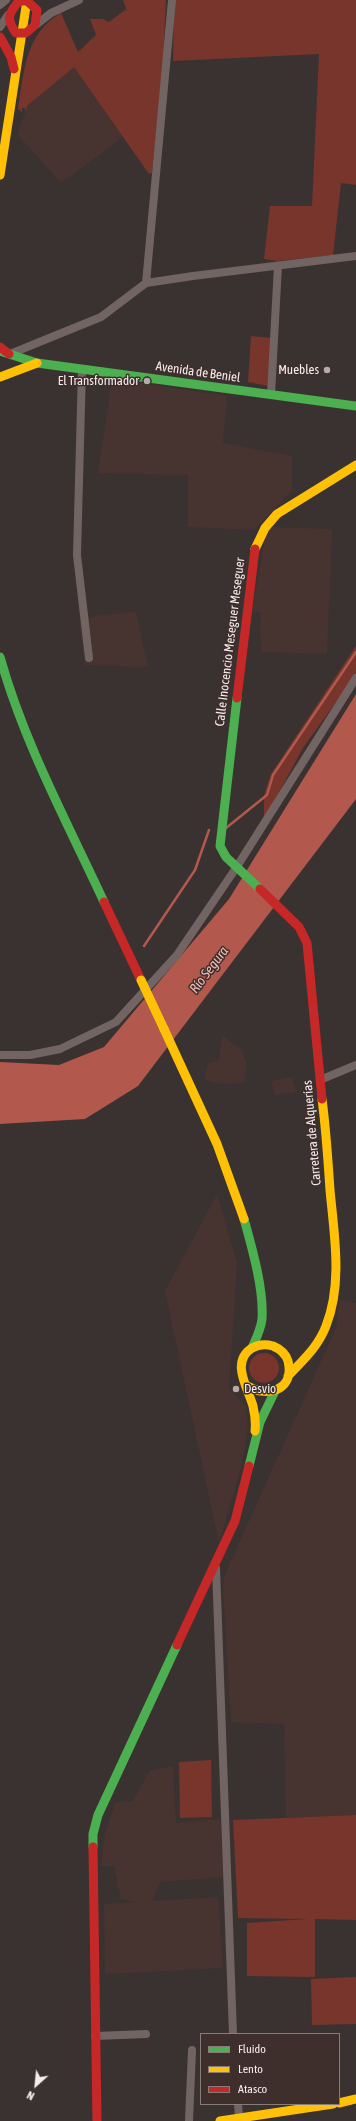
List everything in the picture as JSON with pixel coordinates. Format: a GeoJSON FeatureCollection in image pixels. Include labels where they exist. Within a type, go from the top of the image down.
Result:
{"type":"FeatureCollection","features":[{"type":"Feature","properties":{"kind":"main road"},"geometry":{"type":"LineString","coordinates":[[24,3],[43,8]]}},
{"type":"Feature","properties":{"kind":"main road"},"geometry":{"type":"LineString","coordinates":[[15,76],[34,28],[37,10],[24,3]]}},
{"type":"Feature","properties":{"kind":"main road"},"geometry":{"type":"LineString","coordinates":[[0,175],[15,76],[18,34],[24,3]]}},
{"type":"Feature","properties":{"kind":"main road"},"geometry":{"type":"LineString","coordinates":[[18,34],[9,23],[24,3]]}},
{"type":"Feature","properties":{"kind":"main road"},"geometry":{"type":"LineString","coordinates":[[18,34],[28,34],[34,28]]}},
{"type":"Feature","properties":{"kind":"main road"},"geometry":{"type":"LineString","coordinates":[[0,37],[11,58],[15,76]]}},
{"type":"Feature","properties":{"kind":"main road"},"geometry":{"type":"LineString","coordinates":[[0,347],[4,352],[37,363]]}},
{"type":"Feature","properties":{"kind":"main road"},"geometry":{"type":"LineString","coordinates":[[0,377],[22,367],[37,363]]}},
{"type":"Feature","properties":{"kind":"main road","name":"Avenida de Beniel"},"geometry":{"type":"LineString","coordinates":[[37,363],[356,406]]}},
{"type":"Feature","properties":{"kind":"main road","name":"Calle Inocencio Meseguer Meseguer"},"geometry":{"type":"LineString","coordinates":[[283,912],[236,868],[220,846],[254,552],[263,529],[272,517],[282,509],[356,465]]}},
{"type":"Feature","properties":{"kind":"main road"},"geometry":{"type":"LineString","coordinates":[[0,657],[7,682],[30,744],[141,980],[232,1180],[253,1252],[259,1284],[262,1319],[252,1348],[243,1358],[240,1365],[242,1379],[247,1386],[256,1423],[254,1448]]}},
{"type":"Feature","properties":{"kind":"main road","name":"Carretera de Alquerías"},"geometry":{"type":"LineString","coordinates":[[283,912],[299,927],[307,943],[320,1080],[324,1104],[336,1260],[336,1284],[328,1320],[316,1346],[288,1376]]}},
{"type":"Feature","properties":{"kind":"main road"},"geometry":{"type":"LineString","coordinates":[[97,2121],[92,1869],[93,1834],[98,1815],[235,1521],[260,1422],[275,1391],[286,1382],[288,1376],[289,1363],[262,1319]]}},
{"type":"Feature","properties":{"kind":"main road"},"geometry":{"type":"LineString","coordinates":[[252,1348],[264,1344],[302,1356],[309,1355]]}},
{"type":"Feature","properties":{"kind":"main road"},"geometry":{"type":"LineString","coordinates":[[247,1386],[260,1393],[275,1391]]}},
{"type":"Feature","properties":{"kind":"main road"},"geometry":{"type":"LineString","coordinates":[[340,2103],[356,2099]]}},
{"type":"Feature","properties":{"kind":"main road"},"geometry":{"type":"LineString","coordinates":[[220,2121],[327,2105]]}},
{"type":"Feature","properties":{"kind":"street"},"geometry":{"type":"LineString","coordinates":[[0,5],[6,0]]}},
{"type":"Feature","properties":{"kind":"street"},"geometry":{"type":"LineString","coordinates":[[34,28],[59,8],[79,0]]}},
{"type":"Feature","properties":{"kind":"street"},"geometry":{"type":"LineString","coordinates":[[146,283],[172,0]]}},
{"type":"Feature","properties":{"kind":"street"},"geometry":{"type":"LineString","coordinates":[[0,26],[24,3]]}},
{"type":"Feature","properties":{"kind":"street"},"geometry":{"type":"LineString","coordinates":[[43,8],[59,8]]}},
{"type":"Feature","properties":{"kind":"street"},"geometry":{"type":"LineString","coordinates":[[0,31],[18,34]]}},
{"type":"Feature","properties":{"kind":"street"},"geometry":{"type":"LineString","coordinates":[[0,125],[9,118]]}},
{"type":"Feature","properties":{"kind":"street"},"geometry":{"type":"LineString","coordinates":[[4,352],[101,317],[146,283],[356,256]]}},
{"type":"Feature","properties":{"kind":"street"},"geometry":{"type":"LineString","coordinates":[[270,394],[278,266]]}},
{"type":"Feature","properties":{"kind":"street"},"geometry":{"type":"LineString","coordinates":[[82,369],[77,554],[89,658]]}},
{"type":"Feature","properties":{"kind":"street"},"geometry":{"type":"LineString","coordinates":[[0,1055],[30,1055],[60,1049],[116,1022],[177,954],[236,868],[356,678]]}},
{"type":"Feature","properties":{"kind":"street"},"geometry":{"type":"LineString","coordinates":[[320,1080],[356,1065]]}},
{"type":"Feature","properties":{"kind":"street"},"geometry":{"type":"LineString","coordinates":[[216,1563],[233,2033]]}},
{"type":"Feature","properties":{"kind":"street"},"geometry":{"type":"LineString","coordinates":[[95,2036],[146,2034]]}},
{"type":"Feature","properties":{"kind":"street"},"geometry":{"type":"LineString","coordinates":[[189,2121],[192,2050]]}},
{"type":"Feature","properties":{"kind":"street"},"geometry":{"type":"LineString","coordinates":[[233,2120],[238,2105]]}},
{"type":"Feature","properties":{"kind":"shaded area"},"geometry":{"type":"Polygon","coordinates":[[[123,0],[166,0],[163,66],[152,173],[149,174],[74,67],[28,105],[25,112],[25,108],[22,108],[22,112],[18,109],[28,55],[40,32],[49,22],[61,13],[78,52],[96,35],[90,19],[103,19],[109,22],[125,10],[127,11],[123,0]]]}},
{"type":"Feature","properties":{"kind":"shaded area"},"geometry":{"type":"Polygon","coordinates":[[[174,0],[356,0],[356,185],[341,183],[333,255],[277,261],[264,259],[270,206],[312,206],[319,54],[173,61],[174,0]]]}},
{"type":"Feature","properties":{"kind":"shaded area"},"geometry":{"type":"Polygon","coordinates":[[[74,66],[123,137],[61,183],[17,134],[28,105],[74,66]]]}},
{"type":"Feature","properties":{"kind":"shaded area"},"geometry":{"type":"Polygon","coordinates":[[[251,336],[271,338],[268,386],[248,382],[251,336]]]}},
{"type":"Feature","properties":{"kind":"shaded area"},"geometry":{"type":"Polygon","coordinates":[[[112,379],[227,396],[223,443],[292,456],[292,490],[254,530],[188,527],[188,475],[98,473],[112,379]]]}},
{"type":"Feature","properties":{"kind":"shaded area"},"geometry":{"type":"Polygon","coordinates":[[[272,527],[332,529],[327,654],[261,652],[260,612],[252,612],[265,538],[272,527]]]}},
{"type":"Feature","properties":{"kind":"shaded area"},"geometry":{"type":"Polygon","coordinates":[[[136,612],[148,667],[85,665],[79,621],[99,615],[136,612]]]}},
{"type":"Feature","properties":{"kind":"shaded area"},"geometry":{"type":"Polygon","coordinates":[[[356,646],[356,674],[303,748],[264,820],[264,795],[271,774],[356,646]]]}},
{"type":"Feature","properties":{"kind":"shaded area"},"geometry":{"type":"Polygon","coordinates":[[[222,1035],[242,1051],[247,1064],[244,1083],[221,1084],[204,1079],[208,1063],[219,1060],[222,1035]]]}},
{"type":"Feature","properties":{"kind":"shaded area"},"geometry":{"type":"Polygon","coordinates":[[[292,1077],[296,1092],[275,1095],[271,1081],[292,1077]]]}},
{"type":"Feature","properties":{"kind":"shaded area"},"geometry":{"type":"Polygon","coordinates":[[[217,1194],[237,1263],[229,1389],[246,1406],[248,1427],[242,1465],[219,1543],[165,1291],[217,1194]]]}},
{"type":"Feature","properties":{"kind":"shaded area"},"geometry":{"type":"Polygon","coordinates":[[[340,1300],[356,1303],[356,1815],[286,1818],[284,1724],[231,1722],[223,1586],[225,1574],[336,1328],[340,1300]]]}},
{"type":"Feature","properties":{"kind":"shaded area"},"geometry":{"type":"Polygon","coordinates":[[[264,1353],[275,1357],[279,1368],[275,1379],[264,1383],[253,1379],[249,1368],[253,1357],[264,1353]]]}},
{"type":"Feature","properties":{"kind":"shaded area"},"geometry":{"type":"Polygon","coordinates":[[[211,1760],[212,1817],[180,1818],[179,1762],[211,1760]]]}},
{"type":"Feature","properties":{"kind":"shaded area"},"geometry":{"type":"Polygon","coordinates":[[[173,1766],[176,1823],[220,1819],[223,1877],[160,1882],[152,1901],[218,1897],[223,1968],[105,1974],[104,1904],[136,1902],[121,1899],[114,1866],[101,1866],[105,1833],[116,1802],[133,1801],[150,1770],[173,1766]]]}},
{"type":"Feature","properties":{"kind":"shaded area"},"geometry":{"type":"Polygon","coordinates":[[[356,1815],[356,1920],[315,1919],[315,1977],[247,1976],[247,1923],[307,1919],[238,1918],[233,1820],[356,1815]]]}},
{"type":"Feature","properties":{"kind":"shaded area"},"geometry":{"type":"Polygon","coordinates":[[[356,1977],[356,2024],[312,2025],[311,1979],[356,1977]]]}},
{"type":"Feature","properties":{"kind":"water","name":"Río Segura"},"geometry":{"type":"Polygon","coordinates":[[[356,694],[356,799],[138,1086],[85,1119],[0,1124],[0,1062],[59,1065],[104,1047],[229,899],[356,694]]]}},
{"type":"Feature","properties":{"kind":"waterway"},"geometry":{"type":"LineString","coordinates":[[226,828],[267,795],[273,775],[356,652]]}},
{"type":"Feature","properties":{"kind":"waterway"},"geometry":{"type":"LineString","coordinates":[[144,946],[195,870],[209,830]]}},
{"type":"Feature","properties":{"kind":"traffic: fast"},"geometry":{"type":"LineString","coordinates":[[0,351],[37,363],[356,406]]}},
{"type":"Feature","properties":{"kind":"traffic: fast"},"geometry":{"type":"LineString","coordinates":[[0,657],[21,720],[47,782],[104,902]]}},
{"type":"Feature","properties":{"kind":"traffic: fast"},"geometry":{"type":"LineString","coordinates":[[237,698],[220,846],[226,857],[260,889]]}},
{"type":"Feature","properties":{"kind":"traffic: fast"},"geometry":{"type":"LineString","coordinates":[[244,1219],[257,1269],[262,1307],[261,1326],[252,1348]]}},
{"type":"Feature","properties":{"kind":"traffic: fast"},"geometry":{"type":"LineString","coordinates":[[249,1466],[260,1422],[275,1391]]}},
{"type":"Feature","properties":{"kind":"traffic: fast"},"geometry":{"type":"LineString","coordinates":[[93,1847],[93,1834],[98,1815],[177,1645]]}},
{"type":"Feature","properties":{"kind":"traffic: slow"},"geometry":{"type":"LineString","coordinates":[[0,175],[27,0]]}},
{"type":"Feature","properties":{"kind":"traffic: slow"},"geometry":{"type":"LineString","coordinates":[[0,377],[37,363]]}},
{"type":"Feature","properties":{"kind":"traffic: slow"},"geometry":{"type":"LineString","coordinates":[[255,549],[265,528],[277,514],[356,465]]}},
{"type":"Feature","properties":{"kind":"traffic: slow"},"geometry":{"type":"LineString","coordinates":[[141,980],[164,1029]]}},
{"type":"Feature","properties":{"kind":"traffic: slow"},"geometry":{"type":"LineString","coordinates":[[164,1029],[217,1144],[244,1219]]}},
{"type":"Feature","properties":{"kind":"traffic: slow"},"geometry":{"type":"LineString","coordinates":[[288,1376],[310,1353],[323,1334],[331,1310],[334,1293],[336,1276],[335,1241],[322,1099]]}},
{"type":"Feature","properties":{"kind":"traffic: slow"},"geometry":{"type":"LineString","coordinates":[[247,1386],[255,1390],[271,1391],[284,1385],[288,1379],[289,1371],[288,1361],[284,1354],[273,1346],[260,1345],[252,1348],[242,1360],[242,1376],[253,1406],[255,1431]]}},
{"type":"Feature","properties":{"kind":"traffic: slow"},"geometry":{"type":"LineString","coordinates":[[340,2103],[356,2099]]}},
{"type":"Feature","properties":{"kind":"traffic: slow"},"geometry":{"type":"LineString","coordinates":[[220,2121],[326,2105]]}},
{"type":"Feature","properties":{"kind":"traffic: jam"},"geometry":{"type":"LineString","coordinates":[[19,1],[27,1],[37,10],[35,25],[26,33],[16,33],[10,20],[12,10],[19,1]]}},
{"type":"Feature","properties":{"kind":"traffic: jam"},"geometry":{"type":"LineString","coordinates":[[0,37],[11,57],[14,69]]}},
{"type":"Feature","properties":{"kind":"traffic: jam"},"geometry":{"type":"LineString","coordinates":[[0,347],[9,354]]}},
{"type":"Feature","properties":{"kind":"traffic: jam"},"geometry":{"type":"LineString","coordinates":[[237,698],[255,549]]}},
{"type":"Feature","properties":{"kind":"traffic: jam"},"geometry":{"type":"LineString","coordinates":[[260,889],[299,927],[307,943],[322,1099]]}},
{"type":"Feature","properties":{"kind":"traffic: jam"},"geometry":{"type":"LineString","coordinates":[[104,902],[141,980]]}},
{"type":"Feature","properties":{"kind":"traffic: jam"},"geometry":{"type":"LineString","coordinates":[[177,1645],[235,1521],[249,1466]]}},
{"type":"Feature","properties":{"kind":"traffic: jam"},"geometry":{"type":"LineString","coordinates":[[93,1847],[97,2121]]}},
{"type":"Feature","properties":{"kind":"place","name":"Muebles"},"geometry":{"type":"Point","coordinates":[327,370]}},
{"type":"Feature","properties":{"kind":"place","name":"El Transformador"},"geometry":{"type":"Point","coordinates":[147,381]}},
{"type":"Feature","properties":{"kind":"place","name":"Desvio"},"geometry":{"type":"Point","coordinates":[236,1389]}}]}
